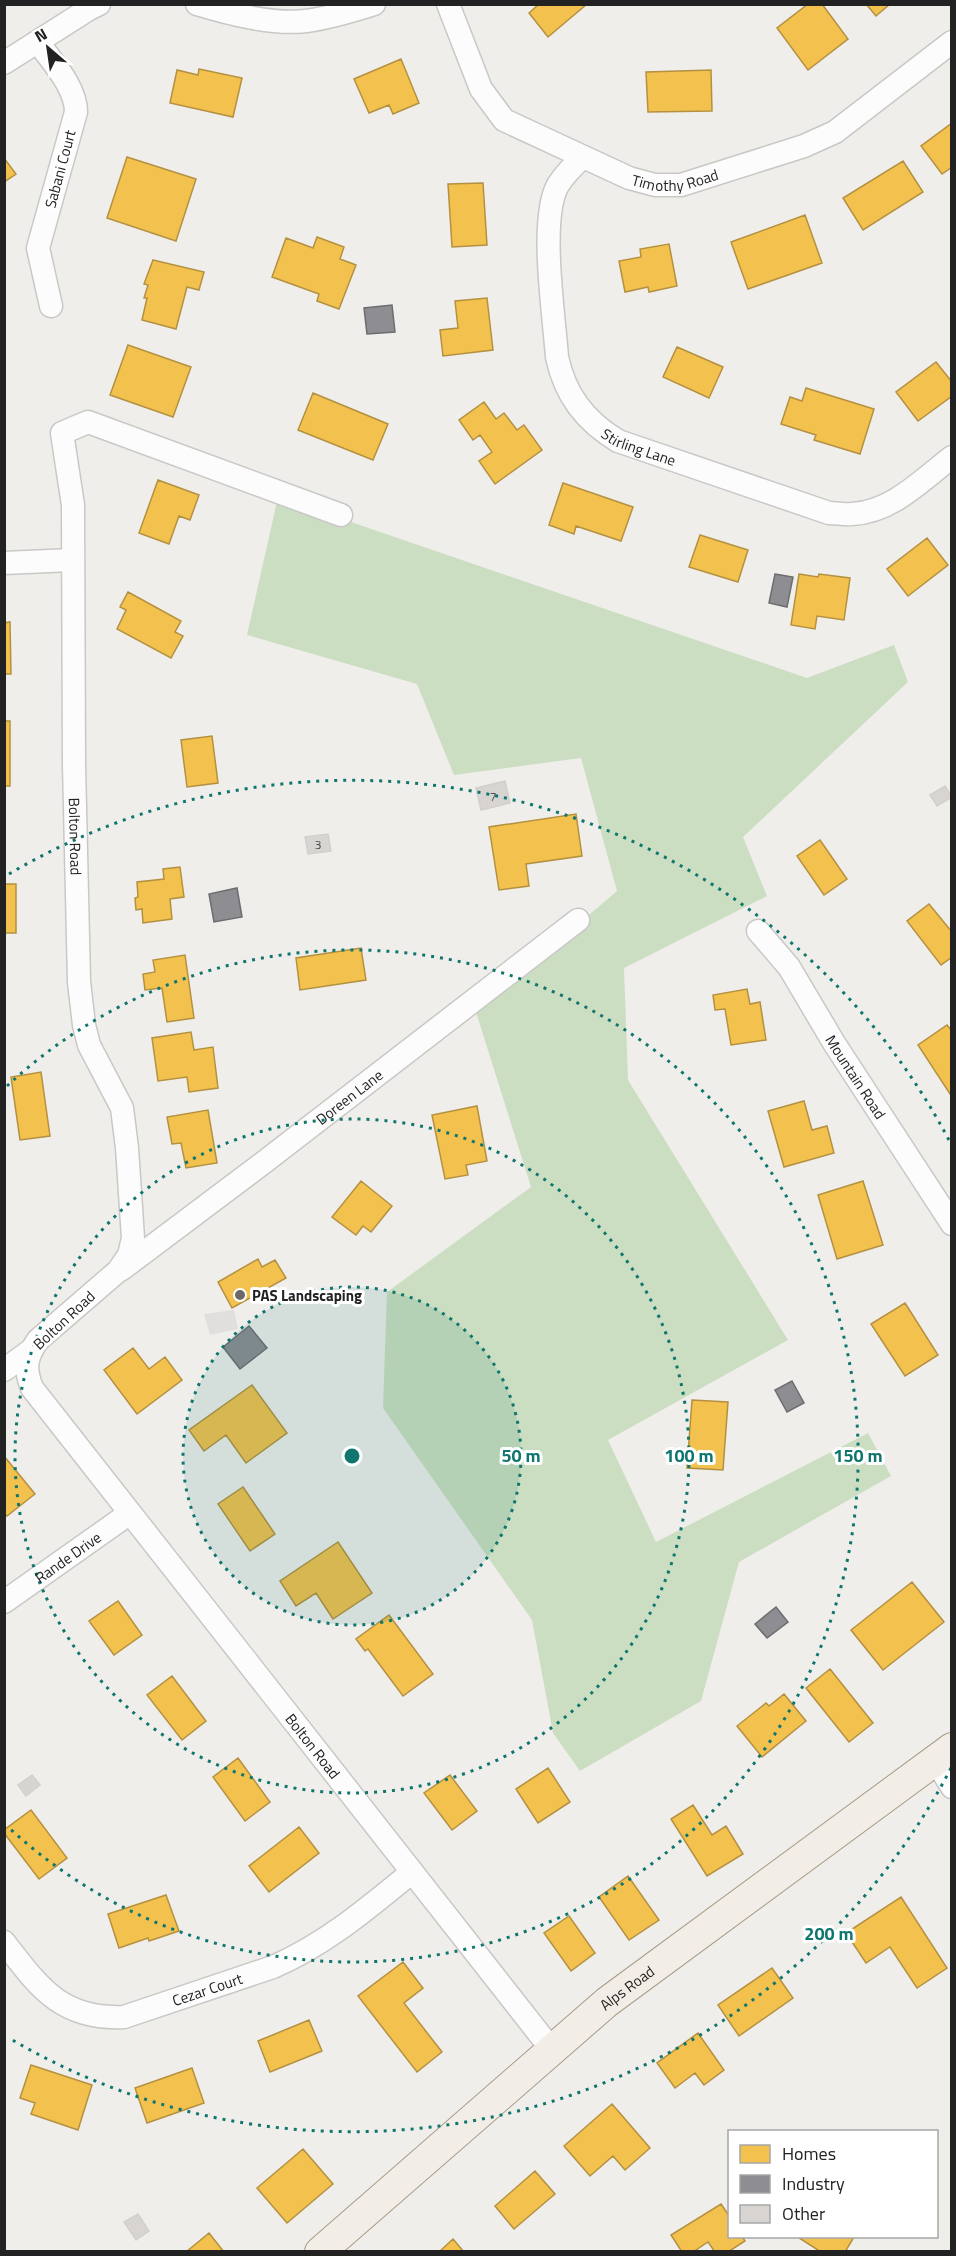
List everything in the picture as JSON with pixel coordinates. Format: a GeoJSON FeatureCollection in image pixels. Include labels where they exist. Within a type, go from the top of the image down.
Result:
{"type":"FeatureCollection","features":[{"type":"Feature","properties":{"kind":"main road","name":"Alps Road"},"geometry":{"type":"LineString","coordinates":[[320,2252],[607,2002],[943,1754]]}},
{"type":"Feature","properties":{"kind":"street"},"geometry":{"type":"LineString","coordinates":[[4,63],[99,4]]}},
{"type":"Feature","properties":{"kind":"street"},"geometry":{"type":"LineString","coordinates":[[197,4],[225,13],[265,19],[305,21],[374,4]]}},
{"type":"Feature","properties":{"kind":"street","name":"Timothy Road"},"geometry":{"type":"LineString","coordinates":[[448,4],[481,89],[504,120],[629,178],[655,185],[681,184],[804,146],[835,132],[951,42]]}},
{"type":"Feature","properties":{"kind":"street","name":"Sabani Court"},"geometry":{"type":"LineString","coordinates":[[38,42],[72,92],[76,102],[76,112],[38,248],[51,306]]}},
{"type":"Feature","properties":{"kind":"street","name":"Stirling Lane"},"geometry":{"type":"LineString","coordinates":[[583,157],[558,185],[550,205],[548,228],[560,372],[576,404],[599,430],[618,441],[829,513],[853,514],[875,510],[895,501],[951,457]]}},
{"type":"Feature","properties":{"kind":"street","name":"Bolton Road"},"geometry":{"type":"LineString","coordinates":[[340,515],[88,422],[63,432],[73,505],[79,982],[84,1025],[89,1045],[122,1108],[133,1238],[129,1255],[118,1271],[38,1340],[30,1351],[27,1369],[32,1388],[552,2050]]}},
{"type":"Feature","properties":{"kind":"street"},"geometry":{"type":"LineString","coordinates":[[4,563],[72,560]]}},
{"type":"Feature","properties":{"kind":"street","name":"Doreen Lane"},"geometry":{"type":"LineString","coordinates":[[118,1271],[272,1156],[578,920]]}},
{"type":"Feature","properties":{"kind":"street","name":"Mountain Road"},"geometry":{"type":"LineString","coordinates":[[758,931],[789,967],[834,1043],[951,1224]]}},
{"type":"Feature","properties":{"kind":"street"},"geometry":{"type":"LineString","coordinates":[[4,1370],[30,1351]]}},
{"type":"Feature","properties":{"kind":"street","name":"Rande Drive"},"geometry":{"type":"LineString","coordinates":[[4,1602],[130,1513]]}},
{"type":"Feature","properties":{"kind":"street"},"geometry":{"type":"LineString","coordinates":[[943,1754],[951,1787]]}},
{"type":"Feature","properties":{"kind":"street","name":"Cezar Court"},"geometry":{"type":"LineString","coordinates":[[4,1942],[33,1979],[46,1992],[66,2006],[103,2018],[124,2017],[297,1957],[329,1938],[412,1872]]}},
{"type":"Feature","properties":{"kind":"green space"},"geometry":{"type":"Polygon","coordinates":[[[278,497],[807,678],[894,645],[908,682],[743,837],[767,896],[624,968],[628,1080],[788,1340],[608,1440],[656,1542],[868,1433],[891,1476],[739,1562],[701,1701],[580,1771],[553,1733],[532,1620],[383,1408],[387,1292],[531,1187],[476,1012],[617,891],[581,758],[454,775],[417,684],[247,635],[278,497]]]}},
{"type":"Feature","properties":{"kind":"shaded area"},"geometry":{"type":"Polygon","coordinates":[[[234,1310],[238,1329],[210,1335],[204,1314],[234,1310]]]}},
{"type":"Feature","properties":{"kind":"building: Homes"},"geometry":{"type":"Polygon","coordinates":[[[539,4],[587,4],[548,37],[529,13],[539,4]]]}},
{"type":"Feature","properties":{"kind":"building: Homes"},"geometry":{"type":"Polygon","coordinates":[[[808,4],[822,4],[848,39],[808,70],[777,28],[808,4]]]}},
{"type":"Feature","properties":{"kind":"building: Homes"},"geometry":{"type":"Polygon","coordinates":[[[866,4],[890,4],[876,16],[866,4]]]}},
{"type":"Feature","properties":{"kind":"building: Homes"},"geometry":{"type":"Polygon","coordinates":[[[401,59],[419,103],[393,114],[389,105],[369,113],[354,79],[401,59]]]}},
{"type":"Feature","properties":{"kind":"building: Homes"},"geometry":{"type":"Polygon","coordinates":[[[199,69],[242,78],[233,117],[170,103],[177,70],[198,75],[199,69]]]}},
{"type":"Feature","properties":{"kind":"building: Homes"},"geometry":{"type":"Polygon","coordinates":[[[711,70],[712,111],[648,112],[646,72],[711,70]]]}},
{"type":"Feature","properties":{"kind":"building: Homes"},"geometry":{"type":"Polygon","coordinates":[[[952,123],[952,167],[942,174],[921,146],[952,123]]]}},
{"type":"Feature","properties":{"kind":"building: Homes"},"geometry":{"type":"Polygon","coordinates":[[[127,157],[196,179],[176,241],[107,218],[127,157]]]}},
{"type":"Feature","properties":{"kind":"building: Homes"},"geometry":{"type":"Polygon","coordinates":[[[4,158],[16,174],[4,182],[4,158]]]}},
{"type":"Feature","properties":{"kind":"building: Homes"},"geometry":{"type":"Polygon","coordinates":[[[903,161],[923,192],[863,230],[843,198],[903,161]]]}},
{"type":"Feature","properties":{"kind":"building: Homes"},"geometry":{"type":"Polygon","coordinates":[[[483,183],[487,245],[452,247],[448,184],[483,183]]]}},
{"type":"Feature","properties":{"kind":"building: Homes"},"geometry":{"type":"Polygon","coordinates":[[[805,215],[822,263],[748,289],[731,242],[805,215]]]}},
{"type":"Feature","properties":{"kind":"building: Homes"},"geometry":{"type":"Polygon","coordinates":[[[317,237],[344,247],[340,259],[356,265],[339,309],[317,301],[319,294],[272,277],[286,238],[313,248],[317,237]]]}},
{"type":"Feature","properties":{"kind":"building: Homes"},"geometry":{"type":"Polygon","coordinates":[[[669,244],[677,286],[649,292],[648,287],[625,292],[619,261],[641,257],[640,249],[669,244]]]}},
{"type":"Feature","properties":{"kind":"building: Homes"},"geometry":{"type":"Polygon","coordinates":[[[153,260],[204,272],[199,290],[187,287],[176,329],[142,320],[148,285],[144,284],[153,260]]]}},
{"type":"Feature","properties":{"kind":"building: Homes"},"geometry":{"type":"Polygon","coordinates":[[[487,298],[493,350],[443,356],[440,330],[458,328],[455,301],[487,298]]]}},
{"type":"Feature","properties":{"kind":"building: Homes"},"geometry":{"type":"Polygon","coordinates":[[[128,345],[191,367],[173,417],[110,395],[128,345]]]}},
{"type":"Feature","properties":{"kind":"building: Homes"},"geometry":{"type":"Polygon","coordinates":[[[677,347],[723,367],[709,398],[663,377],[677,347]]]}},
{"type":"Feature","properties":{"kind":"building: Homes"},"geometry":{"type":"Polygon","coordinates":[[[936,362],[952,382],[952,396],[918,421],[896,392],[936,362]]]}},
{"type":"Feature","properties":{"kind":"building: Homes"},"geometry":{"type":"Polygon","coordinates":[[[806,388],[874,409],[860,454],[814,440],[816,435],[781,424],[790,397],[802,401],[806,388]]]}},
{"type":"Feature","properties":{"kind":"building: Homes"},"geometry":{"type":"Polygon","coordinates":[[[313,393],[388,424],[373,460],[298,430],[313,393]]]}},
{"type":"Feature","properties":{"kind":"building: Homes"},"geometry":{"type":"Polygon","coordinates":[[[484,402],[496,419],[504,413],[517,430],[524,425],[542,450],[495,484],[479,461],[492,452],[480,435],[473,440],[459,420],[484,402]]]}},
{"type":"Feature","properties":{"kind":"building: Homes"},"geometry":{"type":"Polygon","coordinates":[[[158,480],[199,495],[190,520],[179,516],[169,544],[139,533],[158,480]]]}},
{"type":"Feature","properties":{"kind":"building: Homes"},"geometry":{"type":"Polygon","coordinates":[[[563,483],[633,507],[621,541],[576,526],[574,534],[549,525],[563,483]]]}},
{"type":"Feature","properties":{"kind":"building: Homes"},"geometry":{"type":"Polygon","coordinates":[[[700,535],[748,550],[738,582],[689,567],[700,535]]]}},
{"type":"Feature","properties":{"kind":"building: Homes"},"geometry":{"type":"Polygon","coordinates":[[[927,538],[948,565],[908,596],[887,569],[927,538]]]}},
{"type":"Feature","properties":{"kind":"building: Homes"},"geometry":{"type":"Polygon","coordinates":[[[799,574],[850,578],[844,620],[817,616],[815,629],[791,625],[799,574]]]}},
{"type":"Feature","properties":{"kind":"building: Homes"},"geometry":{"type":"Polygon","coordinates":[[[128,592],[181,621],[175,632],[183,636],[171,658],[117,629],[126,610],[120,607],[128,592]]]}},
{"type":"Feature","properties":{"kind":"building: Homes"},"geometry":{"type":"Polygon","coordinates":[[[10,622],[11,674],[4,674],[4,623],[10,622]]]}},
{"type":"Feature","properties":{"kind":"building: Homes"},"geometry":{"type":"Polygon","coordinates":[[[4,721],[10,721],[10,786],[4,786],[4,721]]]}},
{"type":"Feature","properties":{"kind":"building: Homes"},"geometry":{"type":"Polygon","coordinates":[[[212,736],[218,783],[187,787],[181,740],[212,736]]]}},
{"type":"Feature","properties":{"kind":"building: Homes"},"geometry":{"type":"Polygon","coordinates":[[[576,814],[582,856],[526,864],[529,886],[499,890],[489,827],[576,814]]]}},
{"type":"Feature","properties":{"kind":"building: Homes"},"geometry":{"type":"Polygon","coordinates":[[[820,840],[847,879],[824,895],[797,856],[820,840]]]}},
{"type":"Feature","properties":{"kind":"building: Homes"},"geometry":{"type":"Polygon","coordinates":[[[180,867],[184,897],[170,899],[172,919],[143,923],[142,909],[136,910],[137,882],[164,879],[163,869],[180,867]]]}},
{"type":"Feature","properties":{"kind":"building: Homes"},"geometry":{"type":"Polygon","coordinates":[[[4,884],[16,884],[16,933],[4,933],[4,884]]]}},
{"type":"Feature","properties":{"kind":"building: Homes"},"geometry":{"type":"Polygon","coordinates":[[[929,904],[952,932],[952,957],[941,965],[907,921],[929,904]]]}},
{"type":"Feature","properties":{"kind":"building: Homes"},"geometry":{"type":"Polygon","coordinates":[[[361,948],[366,980],[300,990],[296,958],[361,948]]]}},
{"type":"Feature","properties":{"kind":"building: Homes"},"geometry":{"type":"Polygon","coordinates":[[[185,955],[194,1018],[167,1022],[162,988],[145,990],[143,974],[155,972],[153,960],[185,955]]]}},
{"type":"Feature","properties":{"kind":"building: Homes"},"geometry":{"type":"Polygon","coordinates":[[[747,989],[750,1004],[760,1002],[766,1040],[731,1045],[725,1009],[715,1010],[713,995],[747,989]]]}},
{"type":"Feature","properties":{"kind":"building: Homes"},"geometry":{"type":"Polygon","coordinates":[[[947,1025],[952,1031],[952,1097],[918,1045],[947,1025]]]}},
{"type":"Feature","properties":{"kind":"building: Homes"},"geometry":{"type":"Polygon","coordinates":[[[191,1032],[194,1050],[213,1047],[218,1088],[189,1092],[187,1077],[158,1081],[152,1038],[191,1032]]]}},
{"type":"Feature","properties":{"kind":"building: Homes"},"geometry":{"type":"Polygon","coordinates":[[[41,1072],[50,1136],[20,1140],[11,1077],[41,1072]]]}},
{"type":"Feature","properties":{"kind":"building: Homes"},"geometry":{"type":"Polygon","coordinates":[[[804,1101],[812,1130],[827,1126],[834,1153],[784,1167],[768,1111],[804,1101]]]}},
{"type":"Feature","properties":{"kind":"building: Homes"},"geometry":{"type":"Polygon","coordinates":[[[477,1106],[487,1161],[466,1165],[468,1175],[445,1179],[432,1115],[477,1106]]]}},
{"type":"Feature","properties":{"kind":"building: Homes"},"geometry":{"type":"Polygon","coordinates":[[[208,1110],[217,1163],[186,1168],[181,1143],[172,1144],[167,1117],[208,1110]]]}},
{"type":"Feature","properties":{"kind":"building: Homes"},"geometry":{"type":"Polygon","coordinates":[[[361,1181],[392,1206],[371,1232],[363,1226],[356,1235],[332,1217],[361,1181]]]}},
{"type":"Feature","properties":{"kind":"building: Homes"},"geometry":{"type":"Polygon","coordinates":[[[863,1181],[883,1245],[837,1259],[818,1195],[863,1181]]]}},
{"type":"Feature","properties":{"kind":"building: Homes","name":"PAS Landscaping"},"geometry":{"type":"Polygon","coordinates":[[[258,1259],[262,1267],[275,1260],[286,1278],[232,1308],[218,1282],[258,1259]]]}},
{"type":"Feature","properties":{"kind":"building: Homes"},"geometry":{"type":"Polygon","coordinates":[[[905,1303],[938,1355],[905,1376],[871,1324],[905,1303]]]}},
{"type":"Feature","properties":{"kind":"building: Homes"},"geometry":{"type":"Polygon","coordinates":[[[133,1348],[149,1369],[165,1357],[182,1380],[137,1414],[104,1370],[133,1348]]]}},
{"type":"Feature","properties":{"kind":"building: Homes"},"geometry":{"type":"Polygon","coordinates":[[[252,1385],[287,1433],[246,1463],[226,1435],[204,1451],[189,1430],[252,1385]]]}},
{"type":"Feature","properties":{"kind":"building: Homes"},"geometry":{"type":"Polygon","coordinates":[[[692,1400],[728,1402],[723,1470],[687,1468],[692,1400]]]}},
{"type":"Feature","properties":{"kind":"building: Homes"},"geometry":{"type":"Polygon","coordinates":[[[4,1456],[35,1494],[7,1516],[4,1513],[4,1456]]]}},
{"type":"Feature","properties":{"kind":"building: Homes"},"geometry":{"type":"Polygon","coordinates":[[[243,1487],[275,1534],[250,1551],[218,1504],[243,1487]]]}},
{"type":"Feature","properties":{"kind":"building: Homes"},"geometry":{"type":"Polygon","coordinates":[[[338,1542],[372,1593],[333,1619],[316,1593],[296,1606],[280,1581],[338,1542]]]}},
{"type":"Feature","properties":{"kind":"building: Homes"},"geometry":{"type":"Polygon","coordinates":[[[912,1582],[944,1622],[883,1670],[851,1630],[912,1582]]]}},
{"type":"Feature","properties":{"kind":"building: Homes"},"geometry":{"type":"Polygon","coordinates":[[[118,1601],[142,1635],[114,1655],[89,1621],[118,1601]]]}},
{"type":"Feature","properties":{"kind":"building: Homes"},"geometry":{"type":"Polygon","coordinates":[[[389,1615],[433,1674],[403,1696],[368,1649],[365,1651],[356,1639],[389,1615]]]}},
{"type":"Feature","properties":{"kind":"building: Homes"},"geometry":{"type":"Polygon","coordinates":[[[830,1669],[873,1723],[849,1742],[806,1688],[830,1669]]]}},
{"type":"Feature","properties":{"kind":"building: Homes"},"geometry":{"type":"Polygon","coordinates":[[[172,1676],[206,1721],[182,1740],[147,1695],[172,1676]]]}},
{"type":"Feature","properties":{"kind":"building: Homes"},"geometry":{"type":"Polygon","coordinates":[[[784,1694],[806,1721],[762,1757],[737,1726],[766,1703],[769,1706],[784,1694]]]}},
{"type":"Feature","properties":{"kind":"building: Homes"},"geometry":{"type":"Polygon","coordinates":[[[238,1758],[270,1802],[245,1821],[213,1777],[238,1758]]]}},
{"type":"Feature","properties":{"kind":"building: Homes"},"geometry":{"type":"Polygon","coordinates":[[[548,1768],[570,1802],[538,1823],[516,1789],[548,1768]]]}},
{"type":"Feature","properties":{"kind":"building: Homes"},"geometry":{"type":"Polygon","coordinates":[[[450,1775],[477,1811],[452,1830],[424,1793],[450,1775]]]}},
{"type":"Feature","properties":{"kind":"building: Homes"},"geometry":{"type":"Polygon","coordinates":[[[693,1805],[712,1835],[726,1826],[743,1854],[707,1876],[671,1819],[693,1805]]]}},
{"type":"Feature","properties":{"kind":"building: Homes"},"geometry":{"type":"Polygon","coordinates":[[[31,1810],[67,1858],[39,1879],[4,1833],[4,1830],[31,1810]]]}},
{"type":"Feature","properties":{"kind":"building: Homes"},"geometry":{"type":"Polygon","coordinates":[[[299,1827],[319,1853],[269,1892],[249,1866],[299,1827]]]}},
{"type":"Feature","properties":{"kind":"building: Homes"},"geometry":{"type":"Polygon","coordinates":[[[628,1876],[659,1920],[629,1940],[599,1897],[628,1876]]]}},
{"type":"Feature","properties":{"kind":"building: Homes"},"geometry":{"type":"Polygon","coordinates":[[[166,1895],[179,1931],[119,1948],[108,1914],[166,1895]]]}},
{"type":"Feature","properties":{"kind":"building: Homes"},"geometry":{"type":"Polygon","coordinates":[[[901,1897],[947,1968],[917,1988],[890,1947],[866,1963],[846,1933],[901,1897]]]}},
{"type":"Feature","properties":{"kind":"building: Homes"},"geometry":{"type":"Polygon","coordinates":[[[569,1916],[595,1953],[571,1971],[544,1933],[569,1916]]]}},
{"type":"Feature","properties":{"kind":"building: Homes"},"geometry":{"type":"Polygon","coordinates":[[[403,1962],[423,1988],[404,2003],[442,2052],[417,2072],[358,1996],[403,1962]]]}},
{"type":"Feature","properties":{"kind":"building: Homes"},"geometry":{"type":"Polygon","coordinates":[[[772,1968],[793,1998],[739,2036],[718,2005],[772,1968]]]}},
{"type":"Feature","properties":{"kind":"building: Homes"},"geometry":{"type":"Polygon","coordinates":[[[309,2020],[322,2051],[270,2072],[258,2041],[309,2020]]]}},
{"type":"Feature","properties":{"kind":"building: Homes"},"geometry":{"type":"Polygon","coordinates":[[[698,2033],[724,2070],[704,2085],[695,2073],[675,2088],[657,2063],[698,2033]]]}},
{"type":"Feature","properties":{"kind":"building: Homes"},"geometry":{"type":"Polygon","coordinates":[[[31,2065],[92,2085],[78,2130],[31,2114],[35,2103],[20,2098],[31,2065]]]}},
{"type":"Feature","properties":{"kind":"building: Homes"},"geometry":{"type":"Polygon","coordinates":[[[192,2068],[204,2103],[147,2123],[135,2088],[192,2068]]]}},
{"type":"Feature","properties":{"kind":"building: Homes"},"geometry":{"type":"Polygon","coordinates":[[[612,2104],[650,2148],[625,2170],[613,2156],[590,2176],[564,2146],[612,2104]]]}},
{"type":"Feature","properties":{"kind":"building: Homes"},"geometry":{"type":"Polygon","coordinates":[[[303,2149],[333,2184],[287,2223],[257,2188],[303,2149]]]}},
{"type":"Feature","properties":{"kind":"building: Homes"},"geometry":{"type":"Polygon","coordinates":[[[535,2171],[555,2194],[514,2229],[495,2206],[535,2171]]]}},
{"type":"Feature","properties":{"kind":"building: Homes"},"geometry":{"type":"Polygon","coordinates":[[[721,2204],[728,2214],[728,2238],[743,2238],[745,2241],[728,2252],[715,2252],[708,2242],[693,2252],[682,2252],[671,2235],[721,2204]]]}},
{"type":"Feature","properties":{"kind":"building: Homes"},"geometry":{"type":"Polygon","coordinates":[[[209,2233],[224,2252],[186,2252],[209,2233]]]}},
{"type":"Feature","properties":{"kind":"building: Homes"},"geometry":{"type":"Polygon","coordinates":[[[799,2238],[853,2238],[845,2252],[821,2252],[799,2238]]]}},
{"type":"Feature","properties":{"kind":"building: Homes"},"geometry":{"type":"Polygon","coordinates":[[[453,2239],[464,2252],[439,2252],[453,2239]]]}},
{"type":"Feature","properties":{"kind":"building: Industry"},"geometry":{"type":"Polygon","coordinates":[[[392,305],[395,332],[367,334],[364,308],[392,305]]]}},
{"type":"Feature","properties":{"kind":"building: Industry"},"geometry":{"type":"Polygon","coordinates":[[[775,574],[793,577],[787,607],[769,603],[775,574]]]}},
{"type":"Feature","properties":{"kind":"building: Industry"},"geometry":{"type":"Polygon","coordinates":[[[237,888],[242,917],[214,922],[209,894],[237,888]]]}},
{"type":"Feature","properties":{"kind":"building: Industry"},"geometry":{"type":"Polygon","coordinates":[[[249,1326],[267,1348],[240,1369],[223,1347],[249,1326]]]}},
{"type":"Feature","properties":{"kind":"building: Industry"},"geometry":{"type":"Polygon","coordinates":[[[792,1381],[804,1403],[787,1412],[775,1390],[792,1381]]]}},
{"type":"Feature","properties":{"kind":"building: Industry"},"geometry":{"type":"Polygon","coordinates":[[[776,1607],[788,1622],[767,1638],[755,1624],[776,1607]]]}},
{"type":"Feature","properties":{"kind":"building: Other"},"geometry":{"type":"Polygon","coordinates":[[[505,781],[510,803],[481,810],[476,788],[505,781]]]}},
{"type":"Feature","properties":{"kind":"building: Other"},"geometry":{"type":"Polygon","coordinates":[[[945,786],[952,797],[937,806],[930,795],[945,786]]]}},
{"type":"Feature","properties":{"kind":"building: Other"},"geometry":{"type":"Polygon","coordinates":[[[328,834],[331,851],[308,854],[305,837],[328,834]]]}},
{"type":"Feature","properties":{"kind":"building: Other"},"geometry":{"type":"Polygon","coordinates":[[[32,1775],[40,1785],[26,1796],[18,1785],[32,1775]]]}},
{"type":"Feature","properties":{"kind":"building: Other"},"geometry":{"type":"Polygon","coordinates":[[[138,2214],[149,2231],[136,2240],[124,2222],[138,2214]]]}},
{"type":"Feature","properties":{"kind":"place","name":"PAS Landscaping"},"geometry":{"type":"Point","coordinates":[240,1295]}}]}
